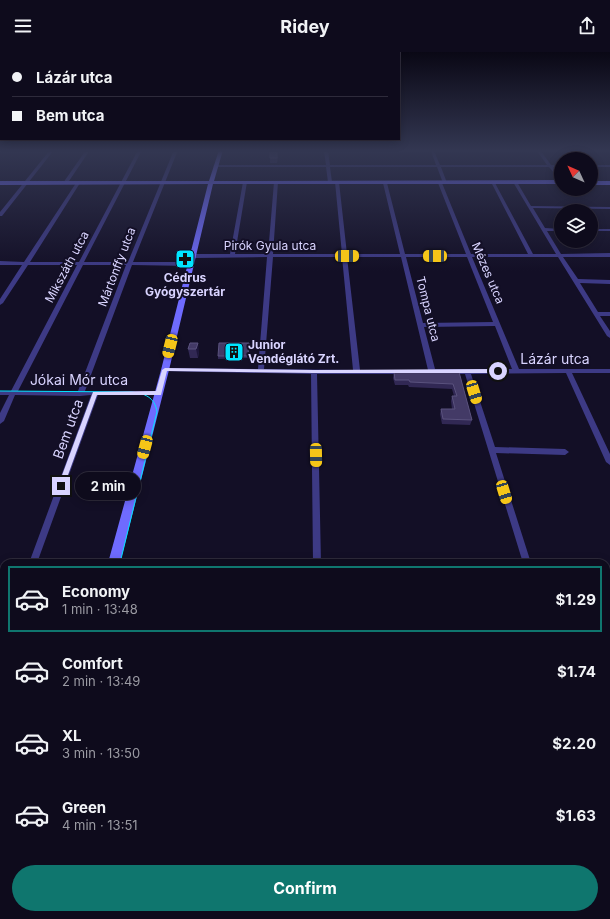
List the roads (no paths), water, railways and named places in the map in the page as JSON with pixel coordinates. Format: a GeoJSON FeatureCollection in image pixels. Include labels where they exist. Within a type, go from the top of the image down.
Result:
{"type":"FeatureCollection","features":[{"type":"Feature","properties":{"kind":"street"},"geometry":{"type":"LineString","coordinates":[[0,215],[20,190]]}},
{"type":"Feature","properties":{"kind":"street"},"geometry":{"type":"LineString","coordinates":[[0,303],[73,190]]}},
{"type":"Feature","properties":{"kind":"street","name":"Mikszáth utca"},"geometry":{"type":"LineString","coordinates":[[0,421],[119,190]]}},
{"type":"Feature","properties":{"kind":"street","name":"Mártonffy utca"},"geometry":{"type":"LineString","coordinates":[[80,394],[159,190]]}},
{"type":"Feature","properties":{"kind":"street"},"geometry":{"type":"LineString","coordinates":[[115,559],[165,370],[209,190]]}},
{"type":"Feature","properties":{"kind":"street"},"geometry":{"type":"LineString","coordinates":[[232,256],[244,190]]}},
{"type":"Feature","properties":{"kind":"street"},"geometry":{"type":"LineString","coordinates":[[261,371],[275,190]]}},
{"type":"Feature","properties":{"kind":"street"},"geometry":{"type":"LineString","coordinates":[[338,190],[357,372]]}},
{"type":"Feature","properties":{"kind":"street","name":"Tompa utca"},"geometry":{"type":"LineString","coordinates":[[387,190],[432,371]]}},
{"type":"Feature","properties":{"kind":"street","name":"Mézes utca"},"geometry":{"type":"LineString","coordinates":[[445,190],[468,255],[516,371]]}},
{"type":"Feature","properties":{"kind":"street"},"geometry":{"type":"LineString","coordinates":[[497,190],[531,255]]}},
{"type":"Feature","properties":{"kind":"street"},"geometry":{"type":"LineString","coordinates":[[520,190],[558,255],[610,336]]}},
{"type":"Feature","properties":{"kind":"street"},"geometry":{"type":"LineString","coordinates":[[531,207],[610,208]]}},
{"type":"Feature","properties":{"kind":"street"},"geometry":{"type":"LineString","coordinates":[[544,230],[554,230]]}},
{"type":"Feature","properties":{"kind":"street"},"geometry":{"type":"LineString","coordinates":[[598,230],[610,230]]}},
{"type":"Feature","properties":{"kind":"street","name":"Pirók Gyula utca"},"geometry":{"type":"LineString","coordinates":[[0,263],[130,264],[232,256],[610,255]]}},
{"type":"Feature","properties":{"kind":"street"},"geometry":{"type":"LineString","coordinates":[[576,281],[610,282]]}},
{"type":"Feature","properties":{"kind":"street"},"geometry":{"type":"LineString","coordinates":[[596,314],[610,314]]}},
{"type":"Feature","properties":{"kind":"street"},"geometry":{"type":"LineString","coordinates":[[420,324],[497,324]]}},
{"type":"Feature","properties":{"kind":"street","name":"Lázár utca"},"geometry":{"type":"LineString","coordinates":[[165,370],[314,372],[610,371]]}},
{"type":"Feature","properties":{"kind":"street"},"geometry":{"type":"LineString","coordinates":[[467,371],[526,559]]}},
{"type":"Feature","properties":{"kind":"street"},"geometry":{"type":"LineString","coordinates":[[568,371],[610,462]]}},
{"type":"Feature","properties":{"kind":"street"},"geometry":{"type":"LineString","coordinates":[[314,372],[317,559]]}},
{"type":"Feature","properties":{"kind":"street","name":"Bem utca"},"geometry":{"type":"LineString","coordinates":[[34,559],[95,393]]}},
{"type":"Feature","properties":{"kind":"street","name":"Jókai Mór utca"},"geometry":{"type":"LineString","coordinates":[[0,394],[159,393]]}},
{"type":"Feature","properties":{"kind":"street"},"geometry":{"type":"LineString","coordinates":[[491,450],[565,452]]}},
{"type":"Feature","properties":{"kind":"tram line"},"geometry":{"type":"LineString","coordinates":[[0,391],[131,392],[140,393],[151,399],[154,403],[157,412],[121,559]]}},
{"type":"Feature","properties":{"kind":"place","name":"Cédrus Gyógyszertár"},"geometry":{"type":"Point","coordinates":[185,259]}},
{"type":"Feature","properties":{"kind":"place","name":"Junior Vendéglátó Zrt."},"geometry":{"type":"Point","coordinates":[234,352]}}]}
